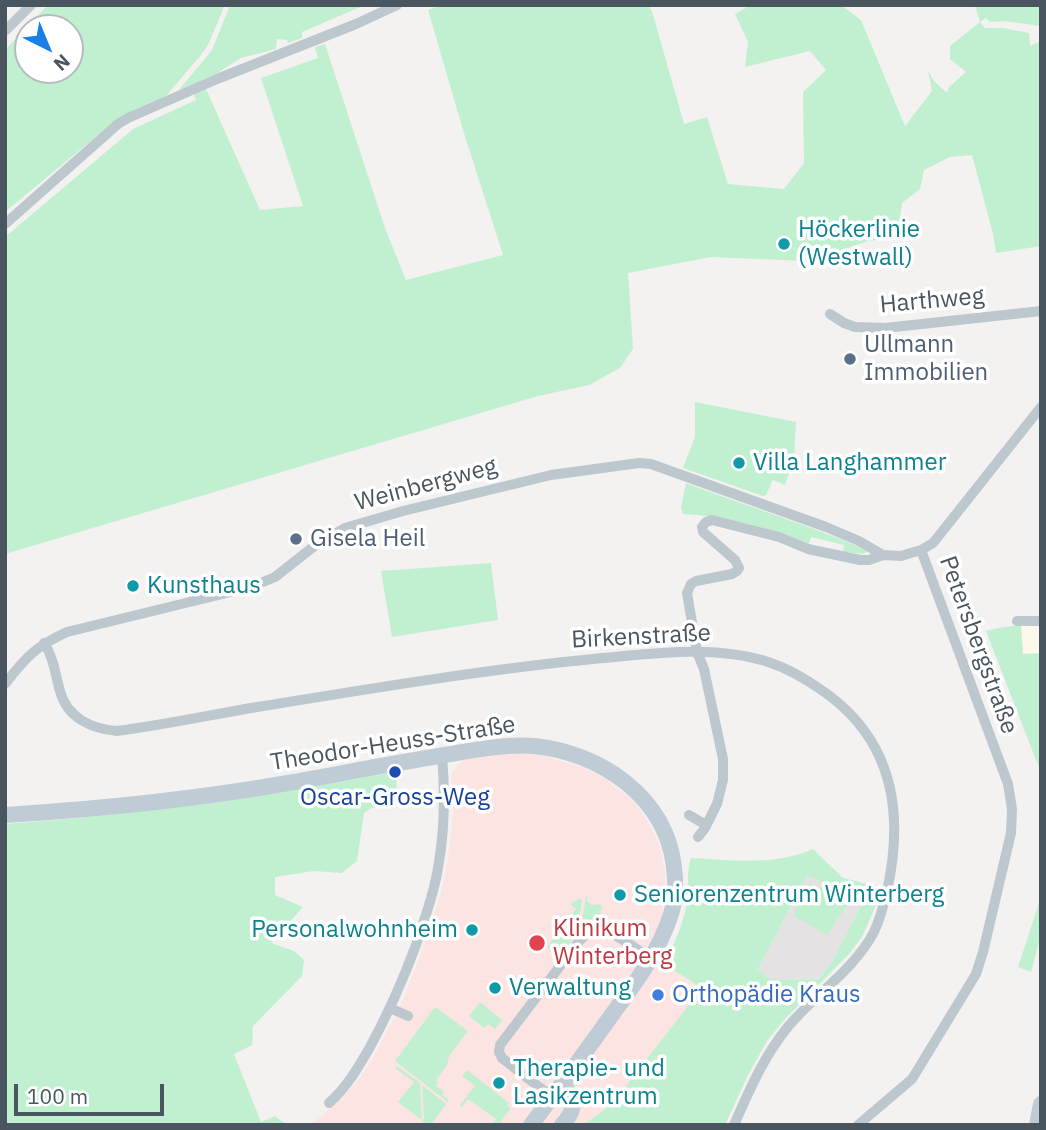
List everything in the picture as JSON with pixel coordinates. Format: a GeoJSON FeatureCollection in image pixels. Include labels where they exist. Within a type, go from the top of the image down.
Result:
{"type":"FeatureCollection","features":[{"type":"Feature","properties":{"kind":"street"},"geometry":{"type":"LineString","coordinates":[[5,31],[31,5]]}},
{"type":"Feature","properties":{"kind":"street"},"geometry":{"type":"LineString","coordinates":[[5,224],[128,118],[397,5]]}},
{"type":"Feature","properties":{"kind":"street","name":"Harthweg"},"geometry":{"type":"LineString","coordinates":[[830,314],[855,327],[885,328],[1041,311]]}},
{"type":"Feature","properties":{"kind":"street"},"geometry":{"type":"LineString","coordinates":[[698,837],[717,804],[723,780],[723,759],[704,669],[697,652],[687,593],[696,581],[732,574],[739,568],[735,560],[704,532],[702,527],[712,520],[779,537],[808,549],[853,559],[869,560],[883,555],[901,556],[921,551],[933,543],[1041,407]]}},
{"type":"Feature","properties":{"kind":"street","name":"Weinbergweg"},"geometry":{"type":"LineString","coordinates":[[5,684],[23,662],[44,643],[76,629],[251,587],[287,569],[323,540],[345,528],[551,475],[639,463],[651,464],[790,513],[846,535],[883,555]]}},
{"type":"Feature","properties":{"kind":"street","name":"Petersbergstraße"},"geometry":{"type":"LineString","coordinates":[[858,1125],[912,1079],[976,974],[1011,833],[1011,798],[1008,784],[921,551]]}},
{"type":"Feature","properties":{"kind":"street"},"geometry":{"type":"LineString","coordinates":[[1017,621],[1041,621]]}},
{"type":"Feature","properties":{"kind":"street","name":"Birkenstraße"},"geometry":{"type":"LineString","coordinates":[[44,643],[54,663],[60,694],[72,713],[92,726],[117,731],[471,673],[678,652],[743,656],[770,663],[802,677],[834,698],[870,738],[887,775],[894,821],[887,890],[873,932],[853,960],[789,1025],[774,1045],[734,1125]]}},
{"type":"Feature","properties":{"kind":"street","name":"Theodor-Heuss-Straße"},"geometry":{"type":"LineString","coordinates":[[5,815],[159,803],[501,747],[550,748],[597,764],[640,794],[664,830],[673,857],[676,880],[674,901],[652,959],[531,1125]]}},
{"type":"Feature","properties":{"kind":"street"},"geometry":{"type":"LineString","coordinates":[[329,1103],[352,1078],[390,1008],[422,928],[439,865],[445,806],[442,755]]}},
{"type":"Feature","properties":{"kind":"street"},"geometry":{"type":"LineString","coordinates":[[689,815],[706,825]]}},
{"type":"Feature","properties":{"kind":"street"},"geometry":{"type":"LineString","coordinates":[[552,1097],[502,1058],[500,1045],[561,964],[587,933],[594,929],[602,929],[652,959]]}},
{"type":"Feature","properties":{"kind":"street"},"geometry":{"type":"LineString","coordinates":[[390,1008],[408,1016]]}},
{"type":"Feature","properties":{"kind":"street"},"geometry":{"type":"LineString","coordinates":[[562,1125],[570,1116],[573,1107],[571,1094],[563,1083]]}},
{"type":"Feature","properties":{"kind":"street"},"geometry":{"type":"LineString","coordinates":[[1037,1125],[1041,1104]]}},
{"type":"Feature","properties":{"kind":"shaded area"},"geometry":{"type":"Polygon","coordinates":[[[1021,625],[1041,625],[1041,653],[1023,655],[1021,625]]]}},
{"type":"Feature","properties":{"kind":"shaded area","name":"Klinikum Winterberg"},"geometry":{"type":"Polygon","coordinates":[[[532,753],[582,767],[603,777],[632,800],[657,839],[665,874],[662,913],[645,952],[703,988],[612,1104],[583,1125],[311,1125],[358,1080],[373,1058],[402,1002],[441,893],[452,825],[451,775],[464,757],[532,753]]]}},
{"type":"Feature","properties":{"kind":"shaded area"},"geometry":{"type":"Polygon","coordinates":[[[807,876],[864,900],[831,963],[818,980],[770,979],[758,969],[807,876]]]}},
{"type":"Feature","properties":{"kind":"green space"},"geometry":{"type":"Polygon","coordinates":[[[48,5],[225,5],[208,45],[166,96],[116,120],[5,212],[5,50],[14,41],[14,84],[84,84],[84,14],[39,14],[48,5]]]}},
{"type":"Feature","properties":{"kind":"green space"},"geometry":{"type":"Polygon","coordinates":[[[230,5],[365,5],[302,32],[302,38],[288,43],[287,40],[277,39],[276,49],[241,58],[216,74],[178,91],[212,50],[230,5]]]}},
{"type":"Feature","properties":{"kind":"green space"},"geometry":{"type":"Polygon","coordinates":[[[436,5],[649,7],[684,124],[707,117],[728,184],[784,189],[804,163],[803,92],[826,70],[810,51],[745,67],[748,42],[735,14],[751,5],[841,5],[861,20],[905,126],[932,91],[928,71],[947,93],[949,87],[966,72],[950,59],[950,46],[980,22],[985,28],[1029,33],[1030,46],[1041,41],[1041,246],[996,253],[972,155],[950,157],[924,170],[920,189],[902,203],[897,236],[865,242],[814,260],[711,257],[628,273],[633,349],[620,368],[589,385],[538,396],[5,554],[5,237],[133,129],[196,100],[194,94],[206,89],[260,210],[303,206],[261,78],[318,58],[315,47],[325,44],[385,228],[406,280],[503,255],[428,10],[436,5]]]}},
{"type":"Feature","properties":{"kind":"green space"},"geometry":{"type":"Polygon","coordinates":[[[975,5],[1041,5],[1041,26],[990,22],[986,18],[980,22],[975,5]]]}},
{"type":"Feature","properties":{"kind":"green space"},"geometry":{"type":"Polygon","coordinates":[[[695,402],[796,422],[794,460],[785,485],[773,480],[763,496],[683,468],[695,437],[695,402]]]}},
{"type":"Feature","properties":{"kind":"green space"},"geometry":{"type":"Polygon","coordinates":[[[686,483],[821,532],[866,552],[843,552],[844,545],[811,537],[809,544],[747,524],[683,514],[681,507],[686,483]]]}},
{"type":"Feature","properties":{"kind":"green space"},"geometry":{"type":"Polygon","coordinates":[[[491,563],[498,620],[392,637],[381,571],[491,563]]]}},
{"type":"Feature","properties":{"kind":"green space"},"geometry":{"type":"Polygon","coordinates":[[[1021,625],[1023,654],[1041,653],[1041,773],[986,631],[1021,625]]]}},
{"type":"Feature","properties":{"kind":"green space"},"geometry":{"type":"Polygon","coordinates":[[[396,772],[397,804],[376,807],[364,813],[357,861],[342,873],[314,871],[275,877],[275,895],[303,907],[271,943],[294,951],[304,960],[302,976],[253,1026],[252,1045],[234,1054],[261,1122],[275,1116],[287,1125],[5,1125],[5,824],[201,803],[396,772]]]}},
{"type":"Feature","properties":{"kind":"green space"},"geometry":{"type":"Polygon","coordinates":[[[813,849],[843,878],[880,887],[876,905],[862,937],[848,955],[767,1041],[725,1125],[583,1125],[612,1104],[702,988],[664,964],[685,914],[691,858],[753,861],[813,849]],[[807,876],[758,969],[770,979],[818,980],[831,963],[864,900],[807,876]]]}},
{"type":"Feature","properties":{"kind":"green space"},"geometry":{"type":"Polygon","coordinates":[[[810,883],[851,899],[827,935],[793,915],[810,883]]]}},
{"type":"Feature","properties":{"kind":"green space"},"geometry":{"type":"Polygon","coordinates":[[[587,893],[587,901],[592,905],[602,906],[597,918],[580,930],[587,893]]]}},
{"type":"Feature","properties":{"kind":"green space"},"geometry":{"type":"Polygon","coordinates":[[[1041,897],[1041,935],[1031,972],[1018,967],[1041,897]]]}},
{"type":"Feature","properties":{"kind":"green space"},"geometry":{"type":"Polygon","coordinates":[[[580,898],[582,900],[577,933],[559,956],[547,947],[576,909],[570,904],[580,898]]]}},
{"type":"Feature","properties":{"kind":"green space"},"geometry":{"type":"Polygon","coordinates":[[[480,1002],[502,1020],[495,1029],[488,1024],[484,1028],[469,1016],[480,1002]]]}},
{"type":"Feature","properties":{"kind":"green space"},"geometry":{"type":"Polygon","coordinates":[[[435,1007],[468,1031],[449,1056],[447,1065],[436,1080],[436,1086],[444,1092],[442,1095],[448,1102],[395,1061],[435,1007]]]}},
{"type":"Feature","properties":{"kind":"green space"},"geometry":{"type":"Polygon","coordinates":[[[397,1066],[420,1083],[420,1119],[398,1102],[414,1082],[395,1068],[397,1066]]]}},
{"type":"Feature","properties":{"kind":"green space"},"geometry":{"type":"Polygon","coordinates":[[[467,1070],[509,1103],[507,1106],[511,1108],[498,1125],[492,1125],[496,1119],[468,1099],[462,1107],[460,1105],[475,1086],[462,1076],[467,1070]]]}},
{"type":"Feature","properties":{"kind":"green space"},"geometry":{"type":"Polygon","coordinates":[[[422,1085],[446,1104],[431,1125],[422,1121],[422,1085]]]}},
{"type":"Feature","properties":{"kind":"place","name":"Höckerlinie (Westwall)"},"geometry":{"type":"Point","coordinates":[784,244]}},
{"type":"Feature","properties":{"kind":"place","name":"Ullmann Immobilien"},"geometry":{"type":"Point","coordinates":[850,359]}},
{"type":"Feature","properties":{"kind":"place","name":"Villa Langhammer"},"geometry":{"type":"Point","coordinates":[739,463]}},
{"type":"Feature","properties":{"kind":"place","name":"Gisela Heil"},"geometry":{"type":"Point","coordinates":[296,539]}},
{"type":"Feature","properties":{"kind":"place","name":"Kunsthaus"},"geometry":{"type":"Point","coordinates":[133,586]}},
{"type":"Feature","properties":{"kind":"place","name":"Oscar-Gross-Weg"},"geometry":{"type":"Point","coordinates":[395,772]}},
{"type":"Feature","properties":{"kind":"place","name":"Seniorenzentrum Winterberg"},"geometry":{"type":"Point","coordinates":[620,895]}},
{"type":"Feature","properties":{"kind":"place","name":"Personalwohnheim"},"geometry":{"type":"Point","coordinates":[472,930]}},
{"type":"Feature","properties":{"kind":"place","name":"Klinikum Winterberg"},"geometry":{"type":"Point","coordinates":[537,943]}},
{"type":"Feature","properties":{"kind":"place","name":"Verwaltung"},"geometry":{"type":"Point","coordinates":[495,988]}},
{"type":"Feature","properties":{"kind":"place","name":"Orthopädie Kraus"},"geometry":{"type":"Point","coordinates":[658,995]}},
{"type":"Feature","properties":{"kind":"place","name":"Therapie- und Lasikzentrum"},"geometry":{"type":"Point","coordinates":[499,1083]}}]}
